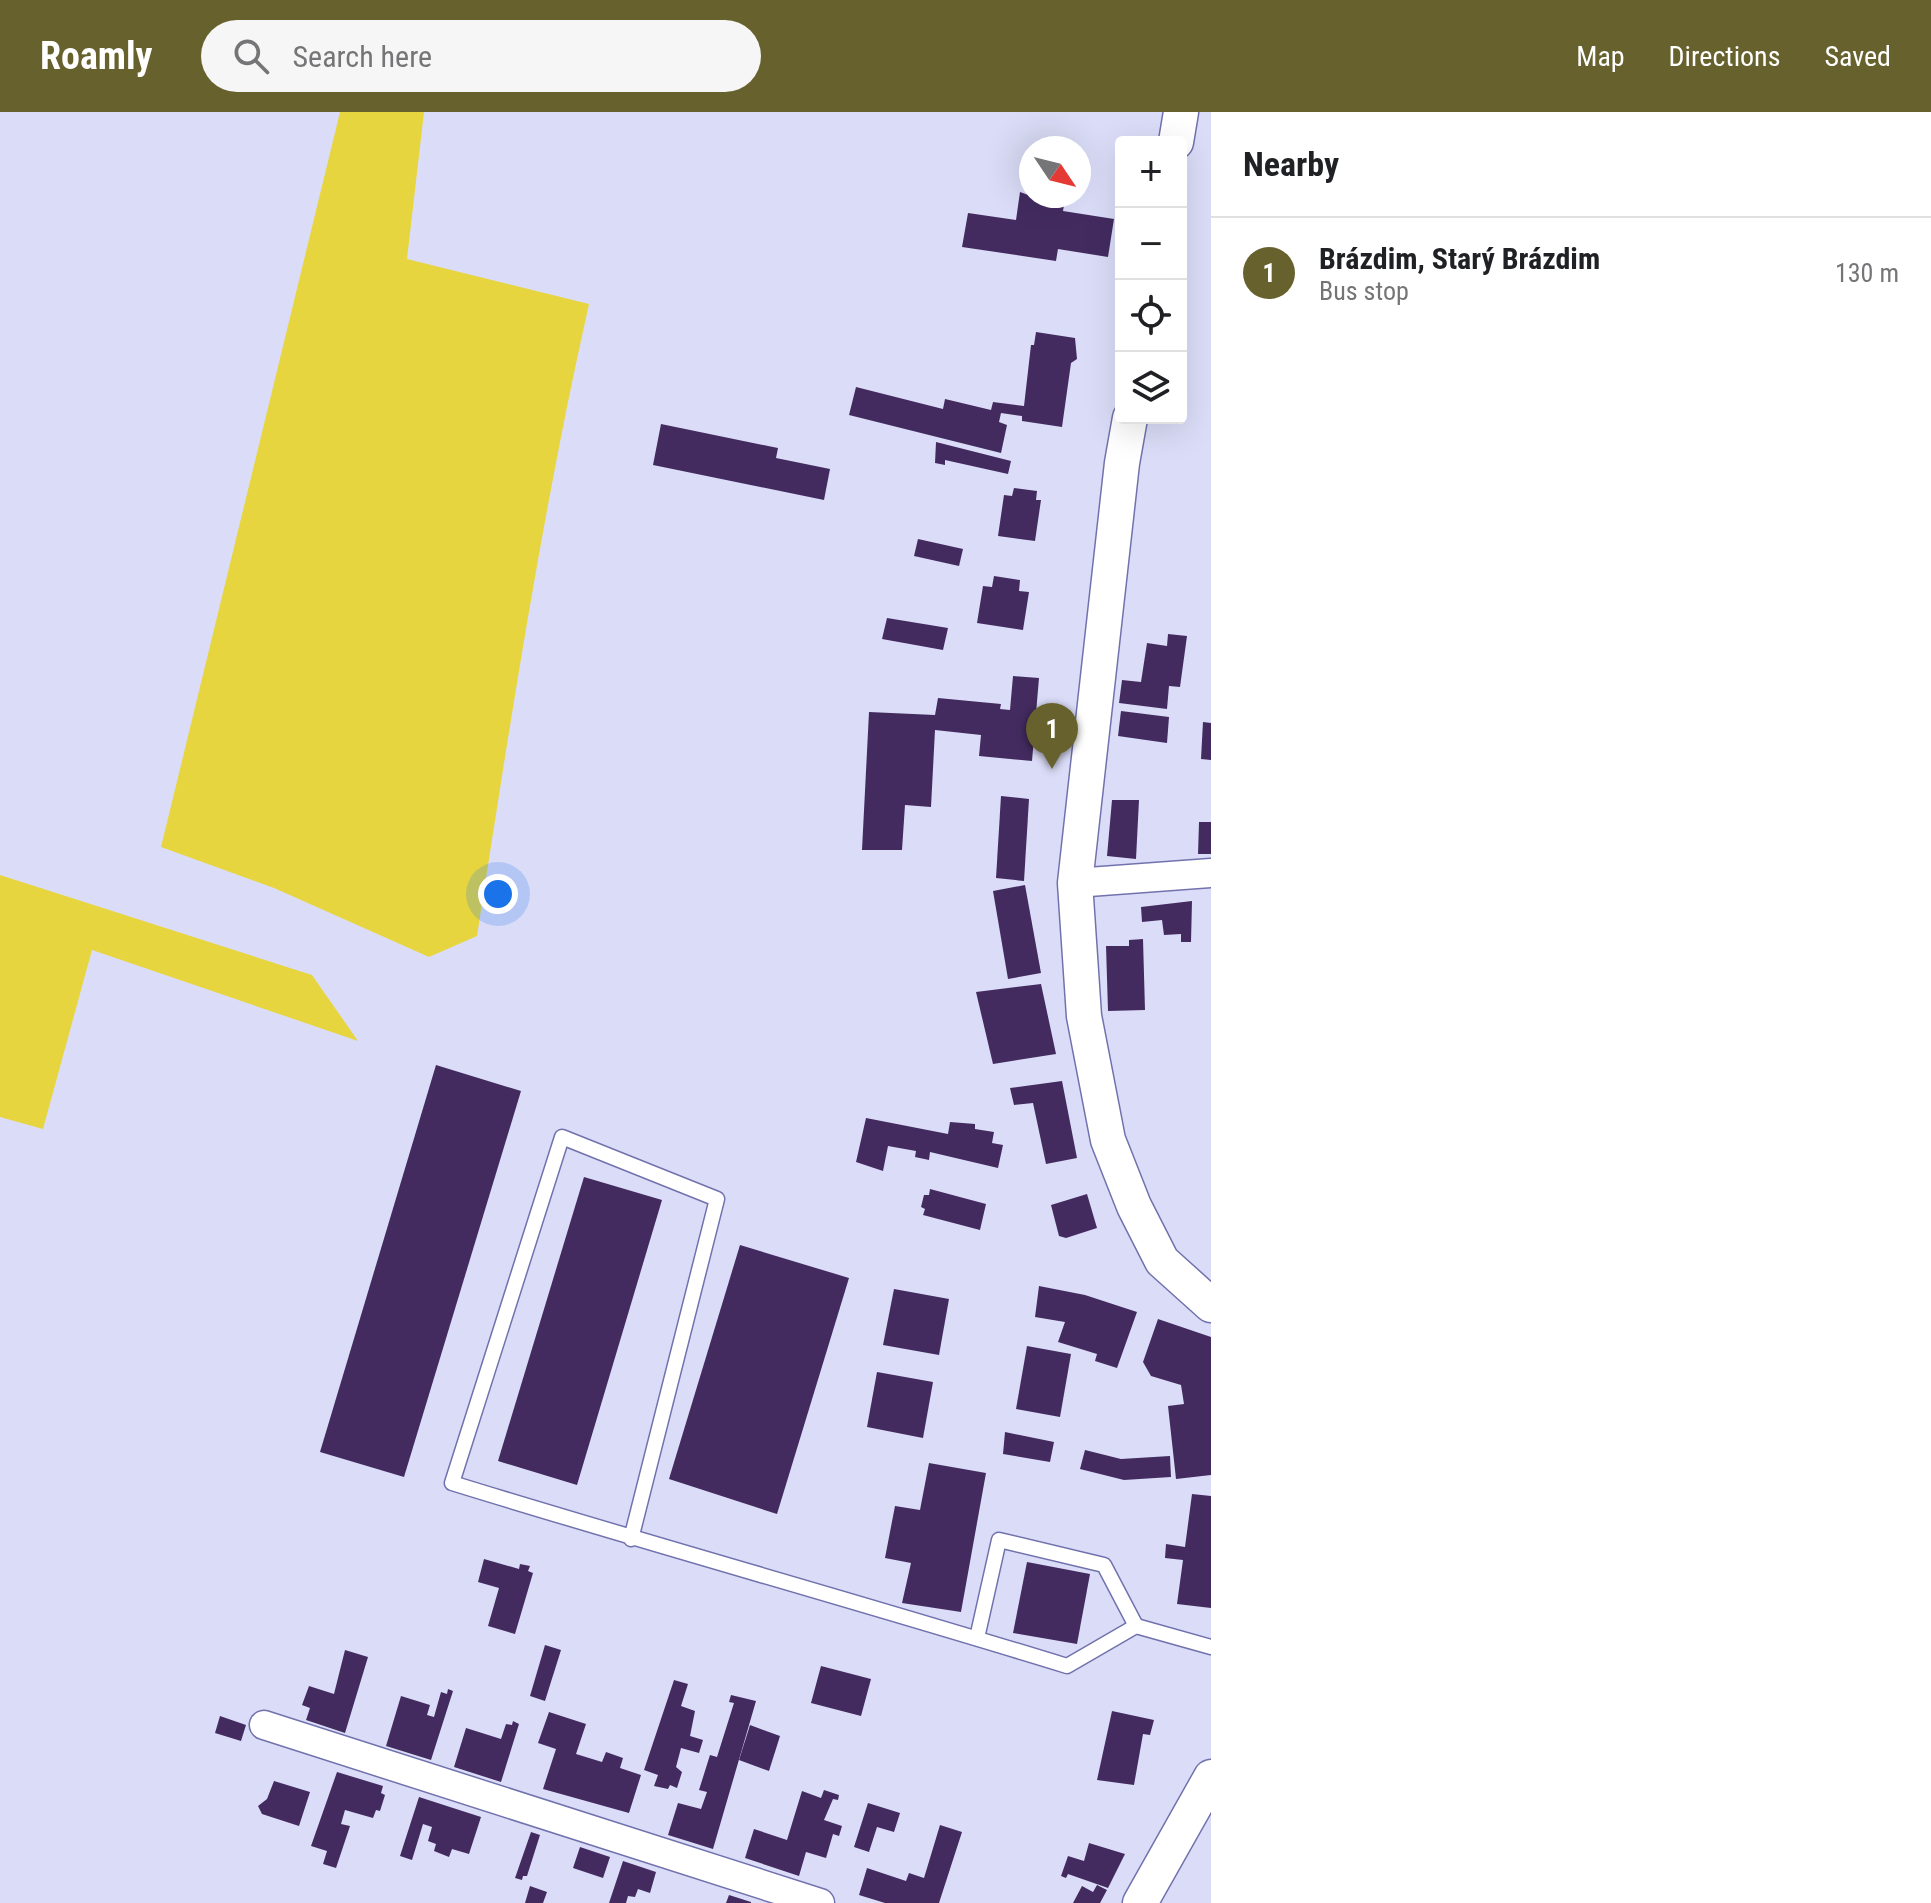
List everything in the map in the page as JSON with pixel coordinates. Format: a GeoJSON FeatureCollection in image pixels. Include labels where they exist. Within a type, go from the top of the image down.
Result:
{"type":"FeatureCollection","features":[{"type":"Feature","properties":{"kind":"street"},"geometry":{"type":"LineString","coordinates":[[1177,136],[1181,112]]}},
{"type":"Feature","properties":{"kind":"street"},"geometry":{"type":"LineString","coordinates":[[1129,424],[1075,883],[1084,1016],[1108,1140],[1134,1206],[1162,1261],[1211,1305]]}},
{"type":"Feature","properties":{"kind":"street"},"geometry":{"type":"LineString","coordinates":[[1075,883],[1211,873]]}},
{"type":"Feature","properties":{"kind":"street"},"geometry":{"type":"LineString","coordinates":[[264,1725],[820,1903]]}},
{"type":"Feature","properties":{"kind":"street"},"geometry":{"type":"LineString","coordinates":[[1140,1903],[1211,1777]]}},
{"type":"Feature","properties":{"kind":"lane"},"geometry":{"type":"LineString","coordinates":[[631,1539],[717,1199],[562,1137],[452,1483],[631,1539],[1067,1666],[1136,1626],[1211,1647]]}},
{"type":"Feature","properties":{"kind":"lane"},"geometry":{"type":"LineString","coordinates":[[977,1638],[999,1540],[1104,1565],[1136,1626]]}},
{"type":"Feature","properties":{"kind":"shaded area"},"geometry":{"type":"Polygon","coordinates":[[[340,112],[424,112],[407,259],[589,304],[542,540],[477,936],[429,957],[274,888],[161,847],[340,112]]]}},
{"type":"Feature","properties":{"kind":"shaded area"},"geometry":{"type":"Polygon","coordinates":[[[0,875],[312,975],[358,1041],[92,950],[43,1129],[0,1117],[0,875]]]}},
{"type":"Feature","properties":{"kind":"building"},"geometry":{"type":"Polygon","coordinates":[[[1019,199],[1019,208],[1064,208],[1063,211],[1114,219],[1108,257],[1058,249],[1056,261],[962,247],[968,213],[1016,220],[1019,199]]]}},
{"type":"Feature","properties":{"kind":"building"},"geometry":{"type":"Polygon","coordinates":[[[1036,332],[1075,338],[1077,359],[1071,363],[1062,427],[1022,421],[1022,416],[1001,413],[999,422],[1007,425],[1001,453],[849,415],[856,387],[943,409],[945,399],[991,410],[993,402],[1024,406],[1031,345],[1034,345],[1036,332]]]}},
{"type":"Feature","properties":{"kind":"building"},"geometry":{"type":"Polygon","coordinates":[[[661,424],[778,448],[776,458],[830,469],[824,500],[653,465],[661,424]]]}},
{"type":"Feature","properties":{"kind":"building"},"geometry":{"type":"Polygon","coordinates":[[[936,442],[1011,461],[1008,474],[945,460],[945,465],[935,463],[936,442]]]}},
{"type":"Feature","properties":{"kind":"building"},"geometry":{"type":"Polygon","coordinates":[[[1014,488],[1037,491],[1036,500],[1041,500],[1035,541],[998,536],[1004,495],[1012,496],[1014,488]]]}},
{"type":"Feature","properties":{"kind":"building"},"geometry":{"type":"Polygon","coordinates":[[[918,539],[963,549],[959,566],[914,556],[918,539]]]}},
{"type":"Feature","properties":{"kind":"building"},"geometry":{"type":"Polygon","coordinates":[[[994,576],[1020,580],[1019,591],[1029,592],[1023,630],[977,623],[983,586],[992,587],[994,576]]]}},
{"type":"Feature","properties":{"kind":"building"},"geometry":{"type":"Polygon","coordinates":[[[887,618],[948,628],[943,650],[882,639],[887,618]]]}},
{"type":"Feature","properties":{"kind":"building"},"geometry":{"type":"Polygon","coordinates":[[[1168,634],[1187,636],[1180,687],[1169,686],[1167,709],[1119,703],[1122,680],[1141,682],[1147,643],[1167,646],[1168,634]]]}},
{"type":"Feature","properties":{"kind":"building"},"geometry":{"type":"Polygon","coordinates":[[[1013,676],[1039,678],[1032,761],[979,756],[981,735],[935,730],[931,807],[905,805],[902,850],[862,850],[869,712],[935,715],[938,698],[1001,704],[1000,709],[1010,710],[1013,676]]]}},
{"type":"Feature","properties":{"kind":"building"},"geometry":{"type":"Polygon","coordinates":[[[1121,711],[1169,717],[1167,743],[1118,736],[1121,711]]]}},
{"type":"Feature","properties":{"kind":"building"},"geometry":{"type":"Polygon","coordinates":[[[1203,722],[1211,723],[1211,760],[1201,759],[1203,722]]]}},
{"type":"Feature","properties":{"kind":"building"},"geometry":{"type":"Polygon","coordinates":[[[1001,796],[1029,799],[1024,881],[996,878],[1001,796]]]}},
{"type":"Feature","properties":{"kind":"building"},"geometry":{"type":"Polygon","coordinates":[[[1112,800],[1139,800],[1136,859],[1107,856],[1112,800]]]}},
{"type":"Feature","properties":{"kind":"building"},"geometry":{"type":"Polygon","coordinates":[[[1199,822],[1211,822],[1211,854],[1198,854],[1199,822]]]}},
{"type":"Feature","properties":{"kind":"building"},"geometry":{"type":"Polygon","coordinates":[[[1025,885],[1041,973],[1008,979],[993,891],[1025,885]]]}},
{"type":"Feature","properties":{"kind":"building"},"geometry":{"type":"Polygon","coordinates":[[[1192,901],[1191,942],[1181,942],[1181,934],[1164,935],[1162,920],[1142,922],[1141,907],[1192,901]]]}},
{"type":"Feature","properties":{"kind":"building"},"geometry":{"type":"Polygon","coordinates":[[[1143,939],[1145,1010],[1108,1011],[1106,946],[1129,946],[1129,940],[1143,939]]]}},
{"type":"Feature","properties":{"kind":"building"},"geometry":{"type":"Polygon","coordinates":[[[1041,984],[1056,1054],[993,1064],[976,992],[1041,984]]]}},
{"type":"Feature","properties":{"kind":"building"},"geometry":{"type":"Polygon","coordinates":[[[436,1065],[521,1091],[404,1477],[320,1452],[436,1065]]]}},
{"type":"Feature","properties":{"kind":"building"},"geometry":{"type":"Polygon","coordinates":[[[1062,1081],[1077,1158],[1046,1164],[1033,1103],[1014,1105],[1010,1088],[1062,1081]]]}},
{"type":"Feature","properties":{"kind":"building"},"geometry":{"type":"Polygon","coordinates":[[[866,1118],[948,1134],[950,1122],[975,1124],[975,1129],[994,1132],[992,1143],[1003,1145],[998,1168],[930,1152],[929,1160],[915,1157],[916,1151],[888,1146],[883,1171],[856,1162],[866,1118]]]}},
{"type":"Feature","properties":{"kind":"building"},"geometry":{"type":"Polygon","coordinates":[[[584,1177],[662,1200],[577,1485],[498,1461],[584,1177]]]}},
{"type":"Feature","properties":{"kind":"building"},"geometry":{"type":"Polygon","coordinates":[[[930,1189],[986,1204],[980,1230],[923,1215],[924,1195],[929,1195],[930,1189]]]}},
{"type":"Feature","properties":{"kind":"building"},"geometry":{"type":"Polygon","coordinates":[[[1087,1194],[1097,1228],[1066,1238],[1059,1236],[1051,1205],[1087,1194]]]}},
{"type":"Feature","properties":{"kind":"building"},"geometry":{"type":"Polygon","coordinates":[[[740,1245],[849,1278],[777,1514],[669,1479],[740,1245]]]}},
{"type":"Feature","properties":{"kind":"building"},"geometry":{"type":"Polygon","coordinates":[[[1039,1286],[1085,1295],[1137,1312],[1117,1368],[1095,1361],[1097,1354],[1058,1342],[1065,1322],[1035,1317],[1039,1286]]]}},
{"type":"Feature","properties":{"kind":"building"},"geometry":{"type":"Polygon","coordinates":[[[894,1289],[949,1299],[939,1355],[883,1345],[894,1289]]]}},
{"type":"Feature","properties":{"kind":"building"},"geometry":{"type":"Polygon","coordinates":[[[1158,1319],[1211,1337],[1211,1475],[1176,1479],[1168,1406],[1184,1404],[1181,1385],[1151,1376],[1143,1362],[1158,1319]]]}},
{"type":"Feature","properties":{"kind":"building"},"geometry":{"type":"Polygon","coordinates":[[[1027,1346],[1071,1354],[1060,1417],[1016,1409],[1027,1346]]]}},
{"type":"Feature","properties":{"kind":"building"},"geometry":{"type":"Polygon","coordinates":[[[877,1372],[933,1382],[923,1438],[867,1427],[877,1372]]]}},
{"type":"Feature","properties":{"kind":"building"},"geometry":{"type":"Polygon","coordinates":[[[1005,1432],[1054,1442],[1050,1462],[1003,1454],[1005,1432]]]}},
{"type":"Feature","properties":{"kind":"building"},"geometry":{"type":"Polygon","coordinates":[[[1085,1450],[1121,1459],[1170,1456],[1171,1477],[1124,1480],[1080,1469],[1085,1450]]]}},
{"type":"Feature","properties":{"kind":"building"},"geometry":{"type":"Polygon","coordinates":[[[929,1463],[986,1473],[961,1612],[902,1603],[911,1563],[885,1558],[895,1506],[920,1510],[929,1463]]]}},
{"type":"Feature","properties":{"kind":"building"},"geometry":{"type":"Polygon","coordinates":[[[1192,1494],[1211,1496],[1211,1608],[1177,1604],[1183,1560],[1165,1558],[1166,1544],[1185,1547],[1192,1494]]]}},
{"type":"Feature","properties":{"kind":"building"},"geometry":{"type":"Polygon","coordinates":[[[484,1559],[519,1569],[520,1564],[530,1566],[528,1571],[533,1573],[515,1634],[488,1626],[499,1588],[478,1582],[484,1559]]]}},
{"type":"Feature","properties":{"kind":"building"},"geometry":{"type":"Polygon","coordinates":[[[1027,1562],[1090,1574],[1077,1644],[1013,1633],[1027,1562]]]}},
{"type":"Feature","properties":{"kind":"building"},"geometry":{"type":"Polygon","coordinates":[[[545,1645],[561,1650],[545,1701],[530,1696],[545,1645]]]}},
{"type":"Feature","properties":{"kind":"building"},"geometry":{"type":"Polygon","coordinates":[[[345,1650],[368,1657],[345,1733],[306,1720],[310,1708],[302,1705],[309,1686],[334,1694],[345,1650]]]}},
{"type":"Feature","properties":{"kind":"building"},"geometry":{"type":"Polygon","coordinates":[[[821,1666],[871,1679],[861,1716],[811,1703],[821,1666]]]}},
{"type":"Feature","properties":{"kind":"building"},"geometry":{"type":"Polygon","coordinates":[[[674,1680],[688,1684],[681,1706],[695,1711],[690,1736],[703,1740],[699,1753],[681,1748],[676,1767],[682,1772],[677,1788],[670,1785],[668,1789],[654,1786],[658,1775],[644,1770],[674,1680]]]}},
{"type":"Feature","properties":{"kind":"building"},"geometry":{"type":"Polygon","coordinates":[[[448,1689],[453,1691],[431,1760],[386,1746],[401,1696],[430,1705],[427,1715],[434,1717],[441,1692],[447,1694],[448,1689]]]}},
{"type":"Feature","properties":{"kind":"building"},"geometry":{"type":"Polygon","coordinates":[[[731,1695],[756,1701],[713,1849],[668,1835],[678,1803],[701,1809],[707,1792],[699,1790],[710,1755],[717,1757],[734,1703],[729,1702],[731,1695]]]}},
{"type":"Feature","properties":{"kind":"building"},"geometry":{"type":"Polygon","coordinates":[[[1112,1711],[1154,1720],[1150,1735],[1143,1734],[1134,1785],[1097,1780],[1112,1711]]]}},
{"type":"Feature","properties":{"kind":"building"},"geometry":{"type":"Polygon","coordinates":[[[549,1712],[586,1724],[576,1754],[602,1762],[606,1752],[623,1758],[620,1768],[641,1775],[629,1813],[543,1789],[556,1749],[538,1743],[549,1712]]]}},
{"type":"Feature","properties":{"kind":"building"},"geometry":{"type":"Polygon","coordinates":[[[220,1716],[246,1725],[241,1741],[215,1733],[220,1716]]]}},
{"type":"Feature","properties":{"kind":"building"},"geometry":{"type":"Polygon","coordinates":[[[513,1721],[519,1724],[501,1782],[454,1767],[466,1728],[501,1739],[506,1724],[512,1725],[513,1721]]]}},
{"type":"Feature","properties":{"kind":"building"},"geometry":{"type":"Polygon","coordinates":[[[750,1725],[780,1736],[769,1771],[739,1760],[750,1725]]]}},
{"type":"Feature","properties":{"kind":"building"},"geometry":{"type":"Polygon","coordinates":[[[337,1772],[383,1786],[381,1793],[385,1795],[380,1811],[376,1810],[373,1818],[345,1810],[341,1824],[350,1826],[336,1868],[323,1864],[327,1851],[311,1846],[337,1772]]]}},
{"type":"Feature","properties":{"kind":"building"},"geometry":{"type":"Polygon","coordinates":[[[274,1781],[310,1792],[299,1826],[262,1814],[258,1806],[267,1799],[274,1781]]]}},
{"type":"Feature","properties":{"kind":"building"},"geometry":{"type":"Polygon","coordinates":[[[824,1790],[839,1795],[838,1800],[833,1799],[824,1820],[842,1826],[839,1836],[833,1834],[826,1858],[806,1852],[799,1876],[745,1858],[754,1829],[787,1840],[802,1791],[821,1798],[824,1790]]]}},
{"type":"Feature","properties":{"kind":"building"},"geometry":{"type":"Polygon","coordinates":[[[419,1797],[481,1817],[469,1854],[452,1849],[449,1857],[434,1851],[436,1844],[428,1841],[432,1827],[423,1824],[412,1860],[400,1856],[419,1797]]]}},
{"type":"Feature","properties":{"kind":"building"},"geometry":{"type":"Polygon","coordinates":[[[868,1803],[900,1813],[894,1832],[877,1827],[869,1852],[854,1847],[868,1803]]]}},
{"type":"Feature","properties":{"kind":"building"},"geometry":{"type":"Polygon","coordinates":[[[940,1825],[962,1832],[939,1903],[885,1903],[859,1895],[867,1868],[906,1881],[909,1873],[924,1878],[940,1825]]]}},
{"type":"Feature","properties":{"kind":"building"},"geometry":{"type":"Polygon","coordinates":[[[531,1832],[540,1835],[527,1876],[523,1876],[522,1880],[515,1878],[531,1832]]]}},
{"type":"Feature","properties":{"kind":"building"},"geometry":{"type":"Polygon","coordinates":[[[1089,1843],[1125,1854],[1108,1888],[1068,1874],[1066,1878],[1061,1876],[1068,1856],[1084,1861],[1089,1843]]]}},
{"type":"Feature","properties":{"kind":"building"},"geometry":{"type":"Polygon","coordinates":[[[580,1847],[610,1857],[603,1878],[573,1868],[580,1847]]]}},
{"type":"Feature","properties":{"kind":"building"},"geometry":{"type":"Polygon","coordinates":[[[623,1861],[656,1872],[650,1893],[638,1889],[635,1897],[628,1896],[626,1903],[609,1903],[623,1861]]]}},
{"type":"Feature","properties":{"kind":"building"},"geometry":{"type":"Polygon","coordinates":[[[1097,1885],[1107,1890],[1100,1903],[1073,1903],[1082,1886],[1093,1892],[1097,1885]]]}},
{"type":"Feature","properties":{"kind":"building"},"geometry":{"type":"Polygon","coordinates":[[[530,1886],[547,1892],[543,1903],[525,1903],[530,1886]]]}},
{"type":"Feature","properties":{"kind":"building"},"geometry":{"type":"Polygon","coordinates":[[[729,1895],[751,1902],[751,1903],[726,1903],[729,1895]]]}},
{"type":"Feature","properties":{"kind":"place","name":"Brázdim, Starý Brázdim"},"geometry":{"type":"Point","coordinates":[1052,769]}}]}
